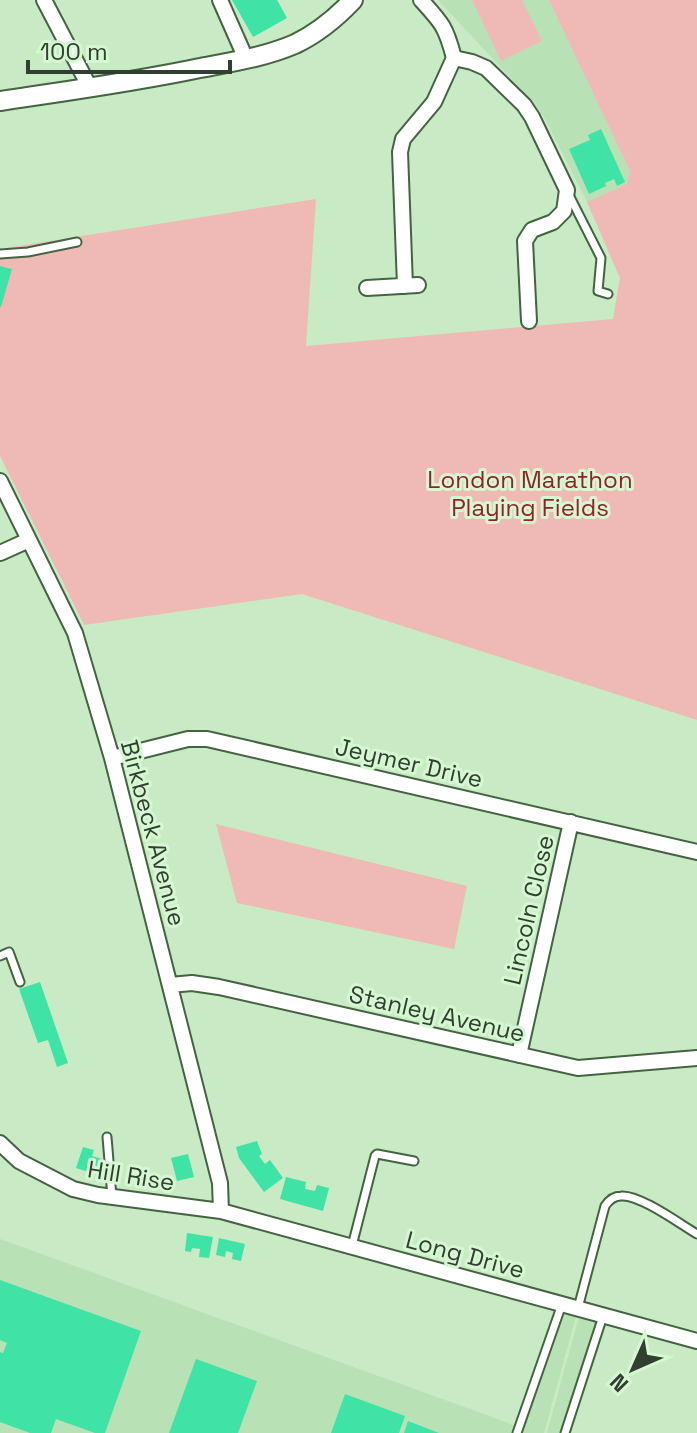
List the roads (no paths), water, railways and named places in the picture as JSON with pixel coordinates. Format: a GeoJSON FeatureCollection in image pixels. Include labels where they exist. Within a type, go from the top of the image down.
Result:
{"type":"FeatureCollection","features":[{"type":"Feature","properties":{"kind":"street"},"geometry":{"type":"LineString","coordinates":[[44,0],[90,88]]}},
{"type":"Feature","properties":{"kind":"street"},"geometry":{"type":"LineString","coordinates":[[220,0],[246,59]]}},
{"type":"Feature","properties":{"kind":"street"},"geometry":{"type":"LineString","coordinates":[[0,101],[246,59],[295,43],[318,31],[353,0]]}},
{"type":"Feature","properties":{"kind":"street"},"geometry":{"type":"LineString","coordinates":[[367,288],[412,285],[400,152],[403,139],[434,102],[454,58],[448,33],[421,0]]}},
{"type":"Feature","properties":{"kind":"street"},"geometry":{"type":"LineString","coordinates":[[454,58],[486,68],[524,105],[567,190],[564,211],[553,222],[532,230],[525,241],[529,321]]}},
{"type":"Feature","properties":{"kind":"street","name":"Birkbeck Avenue"},"geometry":{"type":"LineString","coordinates":[[0,481],[75,633],[112,758],[170,985],[220,1183],[221,1211]]}},
{"type":"Feature","properties":{"kind":"street"},"geometry":{"type":"LineString","coordinates":[[0,553],[29,540]]}},
{"type":"Feature","properties":{"kind":"street","name":"Jeymer Drive"},"geometry":{"type":"LineString","coordinates":[[112,758],[188,739],[207,739],[697,852]]}},
{"type":"Feature","properties":{"kind":"street","name":"Lincoln Close"},"geometry":{"type":"LineString","coordinates":[[519,1055],[571,822]]}},
{"type":"Feature","properties":{"kind":"street","name":"Stanley Avenue"},"geometry":{"type":"LineString","coordinates":[[170,985],[192,983],[219,987],[578,1068],[697,1058]]}},
{"type":"Feature","properties":{"kind":"street","name":"Hill Rise"},"geometry":{"type":"LineString","coordinates":[[0,1143],[19,1161],[73,1189],[221,1211]]}},
{"type":"Feature","properties":{"kind":"street","name":"Long Drive"},"geometry":{"type":"LineString","coordinates":[[221,1211],[697,1341]]}},
{"type":"Feature","properties":{"kind":"lane"},"geometry":{"type":"LineString","coordinates":[[567,190],[601,258],[598,291],[608,294]]}},
{"type":"Feature","properties":{"kind":"lane"},"geometry":{"type":"LineString","coordinates":[[0,254],[77,242]]}},
{"type":"Feature","properties":{"kind":"lane"},"geometry":{"type":"LineString","coordinates":[[0,956],[9,952],[20,982]]}},
{"type":"Feature","properties":{"kind":"lane"},"geometry":{"type":"LineString","coordinates":[[107,1137],[112,1197]]}},
{"type":"Feature","properties":{"kind":"lane"},"geometry":{"type":"LineString","coordinates":[[352,1246],[375,1156],[414,1161]]}},
{"type":"Feature","properties":{"kind":"lane"},"geometry":{"type":"LineString","coordinates":[[578,1308],[609,1200],[619,1195],[631,1196],[697,1234]]}},
{"type":"Feature","properties":{"kind":"lane"},"geometry":{"type":"LineString","coordinates":[[517,1433],[562,1304]]}},
{"type":"Feature","properties":{"kind":"lane"},"geometry":{"type":"LineString","coordinates":[[565,1433],[603,1316]]}},
{"type":"Feature","properties":{"kind":"park label","name":"London Marathon Playing Fields"},"geometry":{"type":"Point","coordinates":[530,494]}}]}
